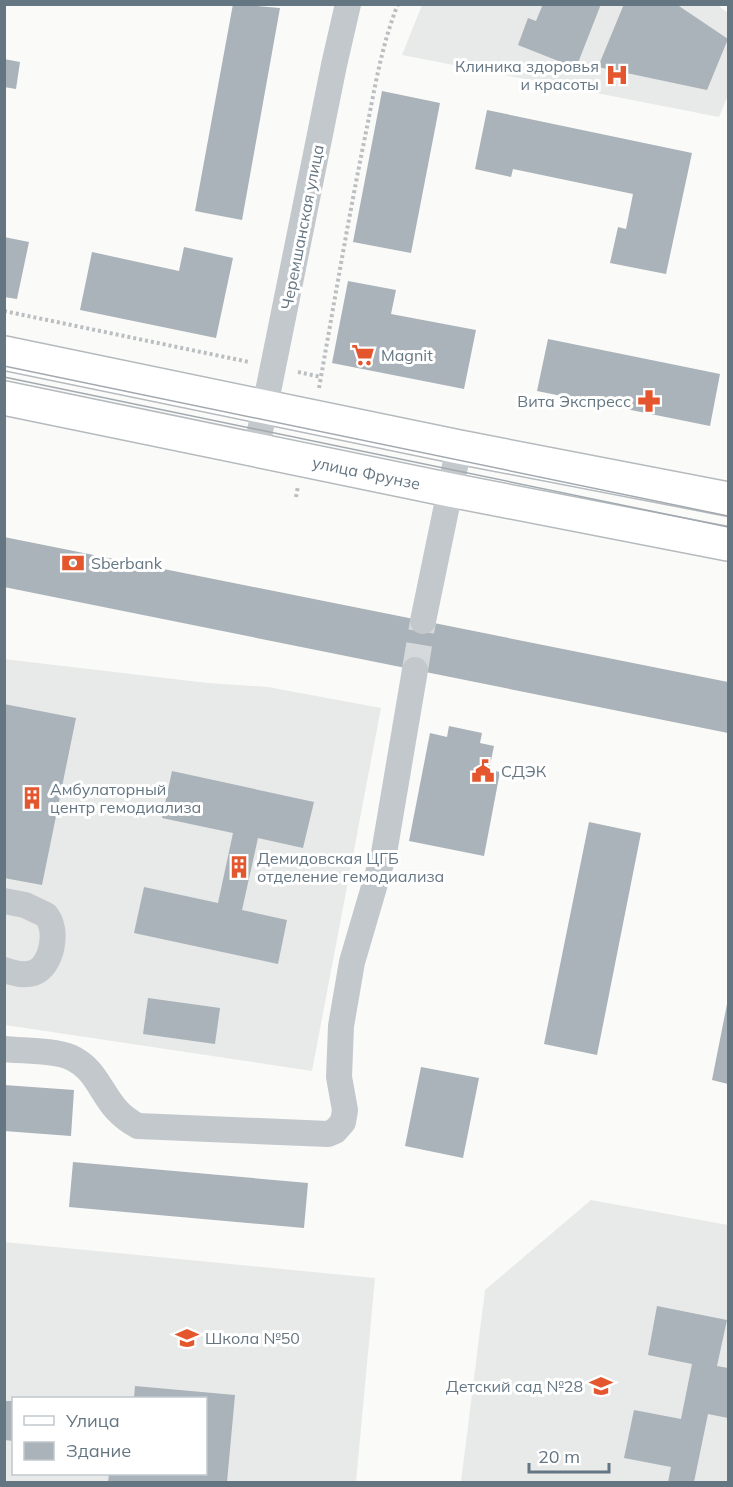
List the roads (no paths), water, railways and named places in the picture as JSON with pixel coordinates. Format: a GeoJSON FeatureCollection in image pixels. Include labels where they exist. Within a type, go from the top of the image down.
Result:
{"type":"FeatureCollection","features":[{"type":"Feature","properties":{"kind":"main road"},"geometry":{"type":"LineString","coordinates":[[4,353],[313,418],[729,499]]}},
{"type":"Feature","properties":{"kind":"main road","name":"улица Фрунзе"},"geometry":{"type":"LineString","coordinates":[[4,399],[304,461],[729,544]]}},
{"type":"Feature","properties":{"kind":"street","name":"Черемшанская улица"},"geometry":{"type":"LineString","coordinates":[[256,451],[333,65],[348,4]]}},
{"type":"Feature","properties":{"kind":"street"},"geometry":{"type":"LineString","coordinates":[[423,621],[459,447]]}},
{"type":"Feature","properties":{"kind":"street"},"geometry":{"type":"LineString","coordinates":[[4,1049],[68,1056],[97,1080],[108,1101],[120,1115],[138,1126],[328,1134],[335,1131],[343,1122],[345,1110],[339,1077],[341,1026],[352,962],[384,853],[415,670]]}},
{"type":"Feature","properties":{"kind":"street"},"geometry":{"type":"LineString","coordinates":[[4,902],[25,905],[46,915],[52,932],[50,953],[44,967],[34,973],[21,975],[4,970]]}},
{"type":"Feature","properties":{"kind":"tunnel"},"geometry":{"type":"LineString","coordinates":[[415,670],[423,621]]}},
{"type":"Feature","properties":{"kind":"tram line"},"geometry":{"type":"LineString","coordinates":[[4,366],[728,516]]}},
{"type":"Feature","properties":{"kind":"tram line"},"geometry":{"type":"LineString","coordinates":[[4,377],[728,527]]}},
{"type":"Feature","properties":{"kind":"place","name":"Клиника здоровья и красоты"},"geometry":{"type":"Point","coordinates":[617,75]}},
{"type":"Feature","properties":{"kind":"place","name":"Magnit"},"geometry":{"type":"Point","coordinates":[363,355]}},
{"type":"Feature","properties":{"kind":"place","name":"Вита Экспресс"},"geometry":{"type":"Point","coordinates":[649,401]}},
{"type":"Feature","properties":{"kind":"place","name":"Sberbank"},"geometry":{"type":"Point","coordinates":[73,563]}},
{"type":"Feature","properties":{"kind":"place","name":"СДЭК"},"geometry":{"type":"Point","coordinates":[483,771]}},
{"type":"Feature","properties":{"kind":"place","name":"Амбулаторный центр гемодиализа"},"geometry":{"type":"Point","coordinates":[32,798]}},
{"type":"Feature","properties":{"kind":"place","name":"Демидовская ЦГБ отделение гемодиализа"},"geometry":{"type":"Point","coordinates":[239,867]}},
{"type":"Feature","properties":{"kind":"place","name":"Школа №50"},"geometry":{"type":"Point","coordinates":[187,1338]}},
{"type":"Feature","properties":{"kind":"place","name":"Детский сад №28"},"geometry":{"type":"Point","coordinates":[601,1386]}}]}
